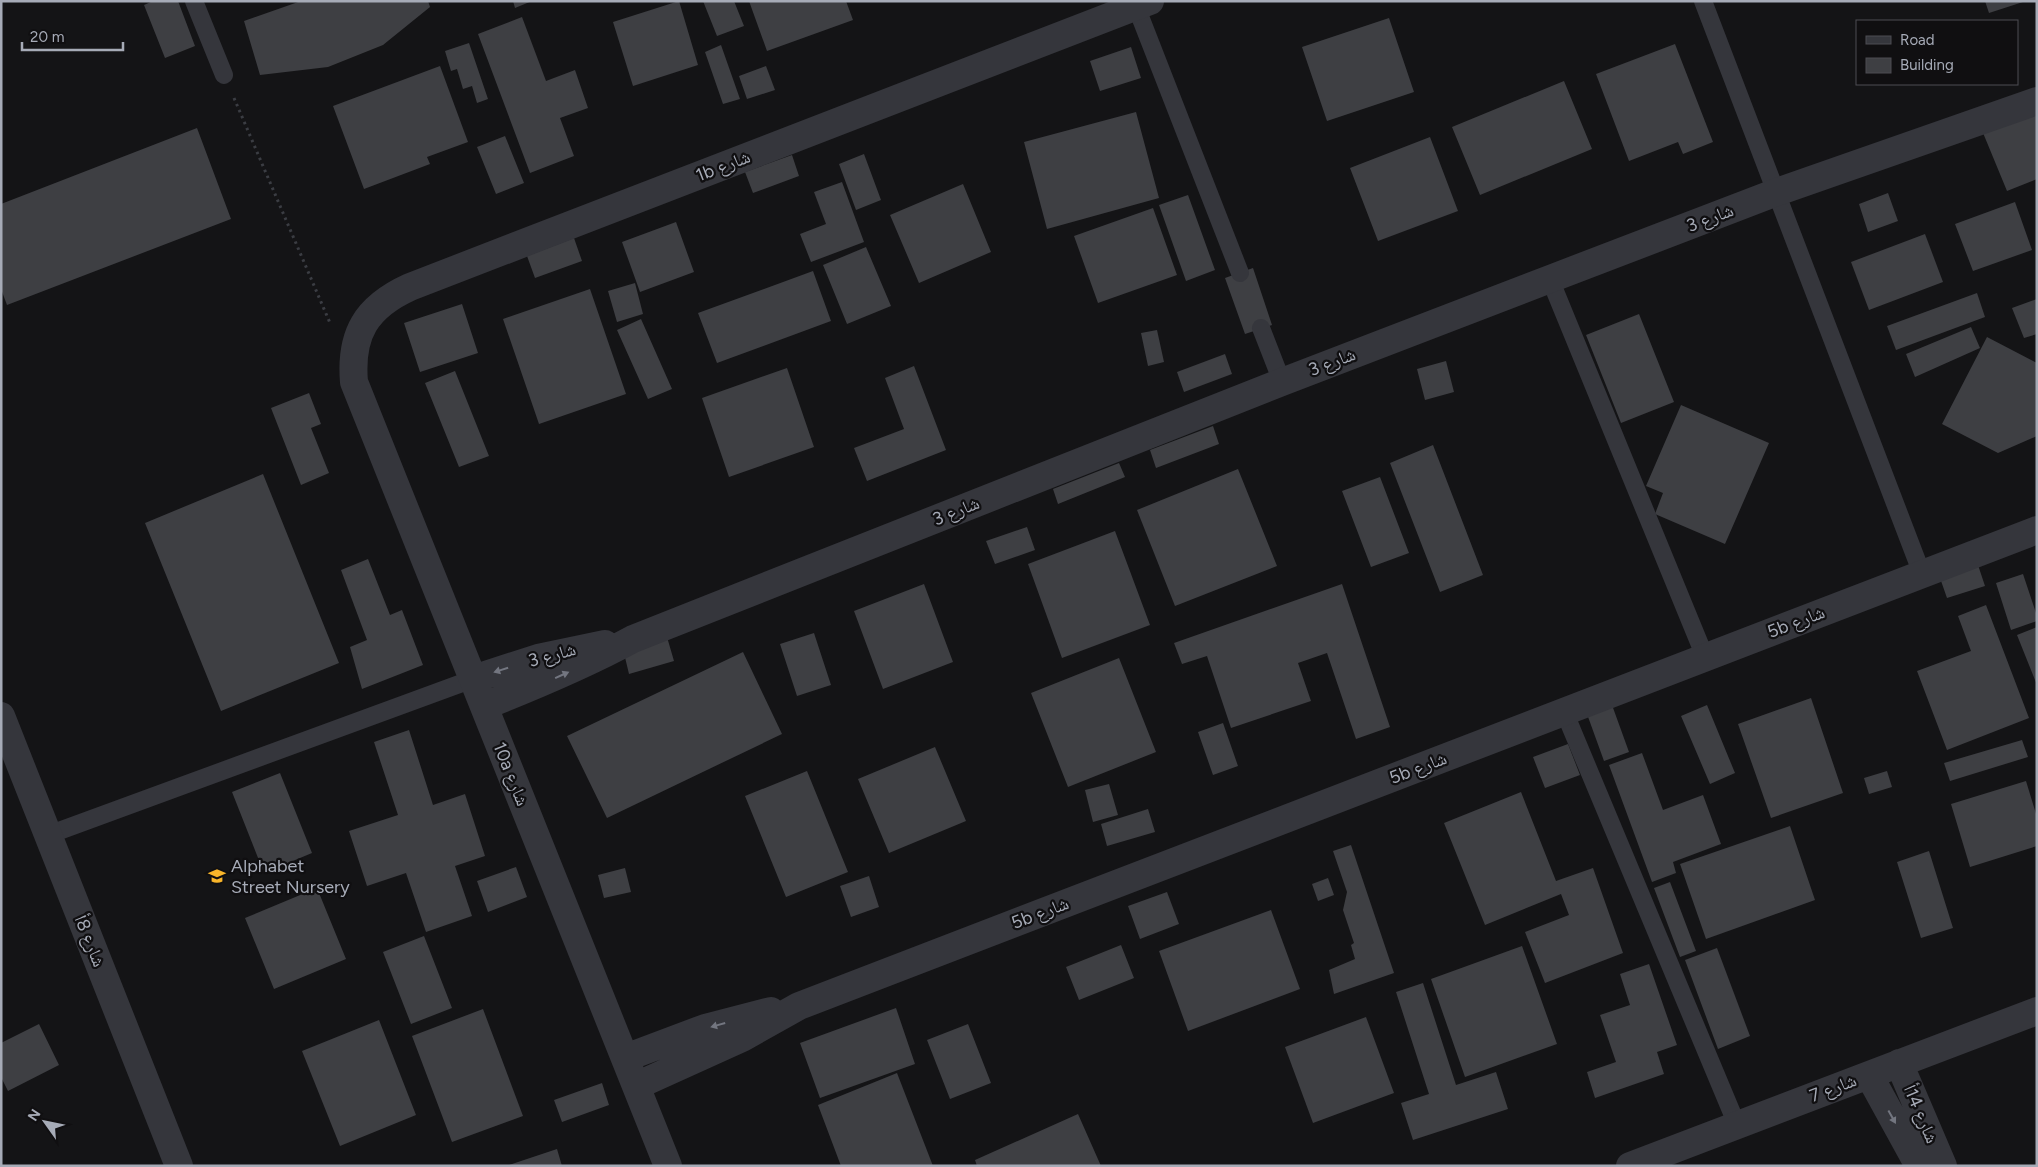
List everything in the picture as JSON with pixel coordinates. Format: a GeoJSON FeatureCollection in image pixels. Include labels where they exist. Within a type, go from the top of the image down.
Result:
{"type":"FeatureCollection","features":[{"type":"Feature","properties":{"kind":"street","name":"1b شارع"},"geometry":{"type":"LineString","coordinates":[[354,382],[352,362],[355,342],[367,318],[391,295],[1140,3]]}},
{"type":"Feature","properties":{"kind":"street","name":"شارع 3"},"geometry":{"type":"LineString","coordinates":[[484,706],[556,678],[634,639],[1282,382],[1777,192],[2037,101]]}},
{"type":"Feature","properties":{"kind":"street","name":"10a شارع"},"geometry":{"type":"LineString","coordinates":[[354,382],[668,1166]]}},
{"type":"Feature","properties":{"kind":"street","name":"5b شارع"},"geometry":{"type":"LineString","coordinates":[[636,1086],[742,1038],[799,1006],[2037,530]]}},
{"type":"Feature","properties":{"kind":"street","name":"شارع 3"},"geometry":{"type":"LineString","coordinates":[[473,679],[538,658],[634,639]]}},
{"type":"Feature","properties":{"kind":"street","name":"شارع 8أ"},"geometry":{"type":"LineString","coordinates":[[1,716],[179,1166]]}},
{"type":"Feature","properties":{"kind":"street","name":"5b شارع"},"geometry":{"type":"LineString","coordinates":[[624,1058],[705,1028],[799,1006]]}},
{"type":"Feature","properties":{"kind":"street","name":"شارع 7"},"geometry":{"type":"LineString","coordinates":[[1630,1166],[2037,1011]]}},
{"type":"Feature","properties":{"kind":"street","name":"شارع 14أ"},"geometry":{"type":"LineString","coordinates":[[1899,1063],[1943,1166]]}},
{"type":"Feature","properties":{"kind":"street","name":"شارع 14أ"},"geometry":{"type":"LineString","coordinates":[[1869,1075],[1919,1166]]}},
{"type":"Feature","properties":{"kind":"lane"},"geometry":{"type":"LineString","coordinates":[[194,1],[224,75]]}},
{"type":"Feature","properties":{"kind":"lane"},"geometry":{"type":"LineString","coordinates":[[1704,1],[1922,574]]}},
{"type":"Feature","properties":{"kind":"lane"},"geometry":{"type":"LineString","coordinates":[[1140,3],[1240,273]]}},
{"type":"Feature","properties":{"kind":"lane"},"geometry":{"type":"LineString","coordinates":[[1550,279],[1705,657]]}},
{"type":"Feature","properties":{"kind":"lane"},"geometry":{"type":"LineString","coordinates":[[1261,328],[1282,382]]}},
{"type":"Feature","properties":{"kind":"lane"},"geometry":{"type":"LineString","coordinates":[[48,835],[473,679]]}},
{"type":"Feature","properties":{"kind":"lane"},"geometry":{"type":"LineString","coordinates":[[1564,711],[1737,1125]]}},
{"type":"Feature","properties":{"kind":"path"},"geometry":{"type":"LineString","coordinates":[[224,75],[332,329]]}},
{"type":"Feature","properties":{"kind":"building"},"geometry":{"type":"Polygon","coordinates":[[[153,1],[178,1],[195,46],[165,58],[144,5],[153,1]]]}},
{"type":"Feature","properties":{"kind":"building"},"geometry":{"type":"Polygon","coordinates":[[[301,1],[428,1],[430,7],[383,45],[328,67],[260,75],[244,21],[301,1]]]}},
{"type":"Feature","properties":{"kind":"building"},"geometry":{"type":"Polygon","coordinates":[[[513,1],[532,1],[515,8],[513,1]]]}},
{"type":"Feature","properties":{"kind":"building"},"geometry":{"type":"Polygon","coordinates":[[[679,1],[698,65],[633,86],[613,22],[679,1]]]}},
{"type":"Feature","properties":{"kind":"building"},"geometry":{"type":"Polygon","coordinates":[[[703,1],[734,1],[744,26],[717,36],[703,1]]]}},
{"type":"Feature","properties":{"kind":"building"},"geometry":{"type":"Polygon","coordinates":[[[749,1],[846,1],[853,20],[767,51],[749,1]]]}},
{"type":"Feature","properties":{"kind":"building"},"geometry":{"type":"Polygon","coordinates":[[[1985,1],[2023,1],[2023,2],[1989,13],[1985,1]]]}},
{"type":"Feature","properties":{"kind":"building"},"geometry":{"type":"Polygon","coordinates":[[[522,17],[546,81],[575,70],[588,108],[560,118],[574,156],[530,173],[478,34],[522,17]]]}},
{"type":"Feature","properties":{"kind":"building"},"geometry":{"type":"Polygon","coordinates":[[[1389,18],[1414,92],[1327,121],[1302,47],[1389,18]]]}},
{"type":"Feature","properties":{"kind":"building"},"geometry":{"type":"Polygon","coordinates":[[[469,43],[488,99],[477,103],[472,86],[463,89],[457,69],[451,71],[445,51],[469,43]]]}},
{"type":"Feature","properties":{"kind":"building"},"geometry":{"type":"Polygon","coordinates":[[[1675,44],[1713,142],[1683,154],[1678,142],[1629,161],[1596,74],[1675,44]]]}},
{"type":"Feature","properties":{"kind":"building"},"geometry":{"type":"Polygon","coordinates":[[[721,45],[740,99],[723,104],[705,52],[721,45]]]}},
{"type":"Feature","properties":{"kind":"building"},"geometry":{"type":"Polygon","coordinates":[[[1131,47],[1141,78],[1100,91],[1090,61],[1131,47]]]}},
{"type":"Feature","properties":{"kind":"building"},"geometry":{"type":"Polygon","coordinates":[[[440,66],[468,142],[427,157],[430,164],[364,189],[333,106],[440,66]]]}},
{"type":"Feature","properties":{"kind":"building"},"geometry":{"type":"Polygon","coordinates":[[[766,66],[775,90],[747,99],[739,76],[766,66]]]}},
{"type":"Feature","properties":{"kind":"building"},"geometry":{"type":"Polygon","coordinates":[[[1564,81],[1592,149],[1480,195],[1452,127],[1564,81]]]}},
{"type":"Feature","properties":{"kind":"building"},"geometry":{"type":"Polygon","coordinates":[[[2037,106],[2037,179],[2007,191],[1981,128],[2037,106]]]}},
{"type":"Feature","properties":{"kind":"building"},"geometry":{"type":"Polygon","coordinates":[[[1136,112],[1159,198],[1047,229],[1024,142],[1136,112]]]}},
{"type":"Feature","properties":{"kind":"building"},"geometry":{"type":"Polygon","coordinates":[[[197,128],[231,219],[7,305],[1,289],[1,204],[197,128]]]}},
{"type":"Feature","properties":{"kind":"building"},"geometry":{"type":"Polygon","coordinates":[[[505,136],[524,183],[496,194],[477,147],[505,136]]]}},
{"type":"Feature","properties":{"kind":"building"},"geometry":{"type":"Polygon","coordinates":[[[1430,137],[1458,211],[1378,241],[1350,168],[1430,137]]]}},
{"type":"Feature","properties":{"kind":"building"},"geometry":{"type":"Polygon","coordinates":[[[864,154],[881,200],[856,210],[839,164],[864,154]]]}},
{"type":"Feature","properties":{"kind":"building"},"geometry":{"type":"Polygon","coordinates":[[[792,155],[799,176],[753,193],[745,172],[792,155]]]}},
{"type":"Feature","properties":{"kind":"building"},"geometry":{"type":"Polygon","coordinates":[[[842,182],[864,242],[811,262],[800,234],[826,224],[814,192],[842,182]]]}},
{"type":"Feature","properties":{"kind":"building"},"geometry":{"type":"Polygon","coordinates":[[[963,184],[991,252],[919,283],[890,215],[963,184]]]}},
{"type":"Feature","properties":{"kind":"building"},"geometry":{"type":"Polygon","coordinates":[[[1888,193],[1898,221],[1868,232],[1859,204],[1888,193]]]}},
{"type":"Feature","properties":{"kind":"building"},"geometry":{"type":"Polygon","coordinates":[[[1188,195],[1215,270],[1186,281],[1159,205],[1188,195]]]}},
{"type":"Feature","properties":{"kind":"building"},"geometry":{"type":"Polygon","coordinates":[[[2015,202],[2032,250],[1973,271],[1955,224],[2015,202]]]}},
{"type":"Feature","properties":{"kind":"building"},"geometry":{"type":"Polygon","coordinates":[[[1153,208],[1177,275],[1098,303],[1074,236],[1153,208]]]}},
{"type":"Feature","properties":{"kind":"building"},"geometry":{"type":"Polygon","coordinates":[[[676,222],[694,272],[640,292],[622,242],[676,222]]]}},
{"type":"Feature","properties":{"kind":"building"},"geometry":{"type":"Polygon","coordinates":[[[1925,234],[1943,282],[1869,310],[1851,262],[1925,234]]]}},
{"type":"Feature","properties":{"kind":"building"},"geometry":{"type":"Polygon","coordinates":[[[574,238],[582,261],[535,278],[527,256],[574,238]]]}},
{"type":"Feature","properties":{"kind":"building"},"geometry":{"type":"Polygon","coordinates":[[[866,247],[891,306],[847,324],[823,265],[866,247]]]}},
{"type":"Feature","properties":{"kind":"building"},"geometry":{"type":"Polygon","coordinates":[[[1253,268],[1272,325],[1245,334],[1225,278],[1253,268]]]}},
{"type":"Feature","properties":{"kind":"building"},"geometry":{"type":"Polygon","coordinates":[[[813,271],[831,321],[717,363],[698,313],[813,271]]]}},
{"type":"Feature","properties":{"kind":"building"},"geometry":{"type":"Polygon","coordinates":[[[635,283],[643,314],[617,322],[608,291],[635,283]]]}},
{"type":"Feature","properties":{"kind":"building"},"geometry":{"type":"Polygon","coordinates":[[[590,289],[626,394],[539,424],[503,319],[590,289]]]}},
{"type":"Feature","properties":{"kind":"building"},"geometry":{"type":"Polygon","coordinates":[[[1977,293],[1985,317],[1896,350],[1887,326],[1977,293]]]}},
{"type":"Feature","properties":{"kind":"building"},"geometry":{"type":"Polygon","coordinates":[[[2037,299],[2037,334],[2024,338],[2012,308],[2037,299]]]}},
{"type":"Feature","properties":{"kind":"building"},"geometry":{"type":"Polygon","coordinates":[[[462,304],[478,353],[420,372],[404,323],[462,304]]]}},
{"type":"Feature","properties":{"kind":"building"},"geometry":{"type":"Polygon","coordinates":[[[1639,314],[1674,402],[1621,423],[1586,335],[1639,314]]]}},
{"type":"Feature","properties":{"kind":"building"},"geometry":{"type":"Polygon","coordinates":[[[641,319],[672,389],[648,399],[617,330],[641,319]]]}},
{"type":"Feature","properties":{"kind":"building"},"geometry":{"type":"Polygon","coordinates":[[[1971,327],[1980,348],[1915,377],[1906,354],[1971,327]]]}},
{"type":"Feature","properties":{"kind":"building"},"geometry":{"type":"Polygon","coordinates":[[[1157,330],[1164,362],[1148,366],[1141,333],[1157,330]]]}},
{"type":"Feature","properties":{"kind":"building"},"geometry":{"type":"Polygon","coordinates":[[[1987,337],[2037,363],[2037,436],[1998,453],[1942,424],[1987,337]]]}},
{"type":"Feature","properties":{"kind":"building"},"geometry":{"type":"Polygon","coordinates":[[[1225,354],[1232,374],[1184,392],[1177,372],[1225,354]]]}},
{"type":"Feature","properties":{"kind":"building"},"geometry":{"type":"Polygon","coordinates":[[[1446,361],[1454,392],[1425,400],[1417,369],[1446,361]]]}},
{"type":"Feature","properties":{"kind":"building"},"geometry":{"type":"Polygon","coordinates":[[[914,366],[946,450],[867,481],[854,448],[904,429],[885,378],[914,366]]]}},
{"type":"Feature","properties":{"kind":"building"},"geometry":{"type":"Polygon","coordinates":[[[787,368],[814,447],[729,477],[702,398],[787,368]]]}},
{"type":"Feature","properties":{"kind":"building"},"geometry":{"type":"Polygon","coordinates":[[[455,371],[489,456],[459,467],[425,383],[455,371]]]}},
{"type":"Feature","properties":{"kind":"building"},"geometry":{"type":"Polygon","coordinates":[[[309,393],[321,424],[311,428],[329,473],[301,485],[271,408],[309,393]]]}},
{"type":"Feature","properties":{"kind":"building"},"geometry":{"type":"Polygon","coordinates":[[[1681,405],[1769,443],[1725,544],[1655,514],[1663,493],[1646,486],[1681,405]]]}},
{"type":"Feature","properties":{"kind":"building"},"geometry":{"type":"Polygon","coordinates":[[[1213,426],[1219,444],[1156,468],[1150,450],[1213,426]]]}},
{"type":"Feature","properties":{"kind":"building"},"geometry":{"type":"Polygon","coordinates":[[[1433,445],[1483,575],[1440,592],[1390,463],[1433,445]]]}},
{"type":"Feature","properties":{"kind":"building"},"geometry":{"type":"Polygon","coordinates":[[[1119,463],[1125,477],[1058,504],[1053,489],[1119,463]]]}},
{"type":"Feature","properties":{"kind":"building"},"geometry":{"type":"Polygon","coordinates":[[[1238,469],[1277,566],[1175,606],[1137,510],[1238,469]]]}},
{"type":"Feature","properties":{"kind":"building"},"geometry":{"type":"Polygon","coordinates":[[[263,474],[339,663],[221,711],[145,523],[263,474]]]}},
{"type":"Feature","properties":{"kind":"building"},"geometry":{"type":"Polygon","coordinates":[[[1380,477],[1409,553],[1371,567],[1342,491],[1380,477]]]}},
{"type":"Feature","properties":{"kind":"building"},"geometry":{"type":"Polygon","coordinates":[[[1027,527],[1035,550],[995,564],[986,541],[1027,527]]]}},
{"type":"Feature","properties":{"kind":"building"},"geometry":{"type":"Polygon","coordinates":[[[1115,531],[1150,625],[1062,658],[1028,564],[1115,531]]]}},
{"type":"Feature","properties":{"kind":"building"},"geometry":{"type":"Polygon","coordinates":[[[368,559],[390,615],[402,610],[423,665],[362,689],[350,647],[367,640],[341,570],[368,559]]]}},
{"type":"Feature","properties":{"kind":"building"},"geometry":{"type":"Polygon","coordinates":[[[1978,565],[1985,586],[1947,598],[1940,578],[1978,565]]]}},
{"type":"Feature","properties":{"kind":"building"},"geometry":{"type":"Polygon","coordinates":[[[2023,574],[2037,621],[2011,630],[1996,583],[2023,574]]]}},
{"type":"Feature","properties":{"kind":"building"},"geometry":{"type":"Polygon","coordinates":[[[924,584],[953,662],[883,689],[854,611],[924,584]]]}},
{"type":"Feature","properties":{"kind":"building"},"geometry":{"type":"Polygon","coordinates":[[[1342,584],[1390,727],[1356,739],[1327,653],[1298,663],[1311,701],[1231,728],[1207,656],[1182,664],[1174,643],[1342,584]]]}},
{"type":"Feature","properties":{"kind":"building"},"geometry":{"type":"Polygon","coordinates":[[[1986,605],[2029,718],[1947,750],[1917,671],[1971,651],[1958,616],[1986,605]]]}},
{"type":"Feature","properties":{"kind":"building"},"geometry":{"type":"Polygon","coordinates":[[[2037,627],[2037,685],[2017,635],[2037,627]]]}},
{"type":"Feature","properties":{"kind":"building"},"geometry":{"type":"Polygon","coordinates":[[[814,633],[831,685],[797,696],[780,644],[814,633]]]}},
{"type":"Feature","properties":{"kind":"building"},"geometry":{"type":"Polygon","coordinates":[[[667,637],[674,661],[629,674],[623,649],[667,637]]]}},
{"type":"Feature","properties":{"kind":"building"},"geometry":{"type":"Polygon","coordinates":[[[743,652],[782,734],[607,818],[567,736],[743,652]]]}},
{"type":"Feature","properties":{"kind":"building"},"geometry":{"type":"Polygon","coordinates":[[[1119,658],[1156,752],[1068,787],[1031,693],[1119,658]]]}},
{"type":"Feature","properties":{"kind":"building"},"geometry":{"type":"Polygon","coordinates":[[[1811,698],[1843,793],[1771,818],[1738,724],[1811,698]]]}},
{"type":"Feature","properties":{"kind":"building"},"geometry":{"type":"Polygon","coordinates":[[[1612,705],[1629,752],[1604,761],[1587,714],[1612,705]]]}},
{"type":"Feature","properties":{"kind":"building"},"geometry":{"type":"Polygon","coordinates":[[[1707,705],[1735,773],[1710,784],[1681,716],[1707,705]]]}},
{"type":"Feature","properties":{"kind":"building"},"geometry":{"type":"Polygon","coordinates":[[[1223,723],[1238,766],[1213,775],[1198,732],[1223,723]]]}},
{"type":"Feature","properties":{"kind":"building"},"geometry":{"type":"Polygon","coordinates":[[[409,730],[433,805],[465,794],[485,856],[455,866],[472,916],[426,932],[406,873],[367,886],[349,831],[398,815],[374,742],[409,730]]]}},
{"type":"Feature","properties":{"kind":"building"},"geometry":{"type":"Polygon","coordinates":[[[2022,740],[2028,757],[1950,781],[1944,763],[2022,740]]]}},
{"type":"Feature","properties":{"kind":"building"},"geometry":{"type":"Polygon","coordinates":[[[1568,744],[1580,775],[1545,788],[1533,757],[1568,744]]]}},
{"type":"Feature","properties":{"kind":"building"},"geometry":{"type":"Polygon","coordinates":[[[935,747],[966,821],[889,853],[858,779],[935,747]]]}},
{"type":"Feature","properties":{"kind":"building"},"geometry":{"type":"Polygon","coordinates":[[[1642,753],[1663,810],[1703,795],[1721,844],[1673,862],[1676,873],[1652,882],[1609,765],[1642,753]]]}},
{"type":"Feature","properties":{"kind":"building"},"geometry":{"type":"Polygon","coordinates":[[[807,771],[848,872],[786,897],[745,796],[807,771]]]}},
{"type":"Feature","properties":{"kind":"building"},"geometry":{"type":"Polygon","coordinates":[[[1887,771],[1892,787],[1869,794],[1864,778],[1887,771]]]}},
{"type":"Feature","properties":{"kind":"building"},"geometry":{"type":"Polygon","coordinates":[[[280,773],[312,853],[264,873],[232,792],[280,773]]]}},
{"type":"Feature","properties":{"kind":"building"},"geometry":{"type":"Polygon","coordinates":[[[2026,781],[2037,817],[2037,846],[1970,867],[1951,804],[2026,781]]]}},
{"type":"Feature","properties":{"kind":"building"},"geometry":{"type":"Polygon","coordinates":[[[1109,784],[1118,815],[1093,822],[1085,790],[1109,784]]]}},
{"type":"Feature","properties":{"kind":"building"},"geometry":{"type":"Polygon","coordinates":[[[1521,792],[1556,881],[1593,868],[1623,953],[1545,983],[1525,932],[1569,915],[1561,894],[1485,925],[1444,823],[1521,792]]]}},
{"type":"Feature","properties":{"kind":"building"},"geometry":{"type":"Polygon","coordinates":[[[1148,809],[1155,832],[1107,846],[1101,824],[1148,809]]]}},
{"type":"Feature","properties":{"kind":"building"},"geometry":{"type":"Polygon","coordinates":[[[1790,826],[1815,900],[1706,939],[1680,864],[1790,826]]]}},
{"type":"Feature","properties":{"kind":"building"},"geometry":{"type":"Polygon","coordinates":[[[1351,845],[1394,973],[1334,994],[1329,970],[1355,959],[1351,945],[1354,943],[1343,910],[1347,892],[1333,851],[1351,845]]]}},
{"type":"Feature","properties":{"kind":"building"},"geometry":{"type":"Polygon","coordinates":[[[1929,851],[1953,928],[1921,938],[1897,862],[1929,851]]]}},
{"type":"Feature","properties":{"kind":"building"},"geometry":{"type":"Polygon","coordinates":[[[516,867],[527,897],[488,912],[477,881],[516,867]]]}},
{"type":"Feature","properties":{"kind":"building"},"geometry":{"type":"Polygon","coordinates":[[[625,868],[631,892],[604,898],[598,875],[625,868]]]}},
{"type":"Feature","properties":{"kind":"building"},"geometry":{"type":"Polygon","coordinates":[[[869,876],[879,907],[851,917],[840,886],[869,876]]]}},
{"type":"Feature","properties":{"kind":"building"},"geometry":{"type":"Polygon","coordinates":[[[1328,878],[1334,895],[1318,901],[1312,884],[1328,878]]]}},
{"type":"Feature","properties":{"kind":"building"},"geometry":{"type":"Polygon","coordinates":[[[1670,882],[1696,951],[1680,957],[1654,888],[1670,882]]]}},
{"type":"Feature","properties":{"kind":"building"},"geometry":{"type":"Polygon","coordinates":[[[317,888],[346,959],[274,989],[245,918],[317,888]]]}},
{"type":"Feature","properties":{"kind":"building"},"geometry":{"type":"Polygon","coordinates":[[[1167,892],[1179,924],[1140,939],[1128,906],[1167,892]]]}},
{"type":"Feature","properties":{"kind":"building"},"geometry":{"type":"Polygon","coordinates":[[[1271,910],[1300,989],[1188,1031],[1159,951],[1271,910]]]}},
{"type":"Feature","properties":{"kind":"building"},"geometry":{"type":"Polygon","coordinates":[[[424,936],[452,1008],[411,1024],[383,952],[424,936]]]}},
{"type":"Feature","properties":{"kind":"building"},"geometry":{"type":"Polygon","coordinates":[[[1121,945],[1134,978],[1079,1000],[1066,967],[1121,945]]]}},
{"type":"Feature","properties":{"kind":"building"},"geometry":{"type":"Polygon","coordinates":[[[1522,946],[1557,1044],[1465,1077],[1431,979],[1522,946]]]}},
{"type":"Feature","properties":{"kind":"building"},"geometry":{"type":"Polygon","coordinates":[[[1717,948],[1750,1036],[1718,1049],[1685,960],[1717,948]]]}},
{"type":"Feature","properties":{"kind":"building"},"geometry":{"type":"Polygon","coordinates":[[[1649,964],[1677,1045],[1657,1052],[1664,1074],[1595,1098],[1587,1072],[1616,1062],[1600,1015],[1630,1005],[1620,974],[1649,964]]]}},
{"type":"Feature","properties":{"kind":"building"},"geometry":{"type":"Polygon","coordinates":[[[1423,983],[1456,1085],[1496,1072],[1508,1109],[1413,1140],[1401,1103],[1429,1094],[1396,992],[1423,983]]]}},
{"type":"Feature","properties":{"kind":"building"},"geometry":{"type":"Polygon","coordinates":[[[896,1008],[915,1064],[820,1098],[800,1043],[896,1008]]]}},
{"type":"Feature","properties":{"kind":"building"},"geometry":{"type":"Polygon","coordinates":[[[483,1009],[523,1116],[452,1142],[412,1036],[483,1009]]]}},
{"type":"Feature","properties":{"kind":"building"},"geometry":{"type":"Polygon","coordinates":[[[1366,1017],[1394,1093],[1313,1123],[1285,1047],[1366,1017]]]}},
{"type":"Feature","properties":{"kind":"building"},"geometry":{"type":"Polygon","coordinates":[[[379,1020],[416,1115],[340,1146],[302,1051],[379,1020]]]}},
{"type":"Feature","properties":{"kind":"building"},"geometry":{"type":"Polygon","coordinates":[[[39,1024],[59,1065],[8,1091],[1,1077],[1,1043],[39,1024]]]}},
{"type":"Feature","properties":{"kind":"building"},"geometry":{"type":"Polygon","coordinates":[[[968,1024],[991,1083],[950,1099],[927,1040],[968,1024]]]}},
{"type":"Feature","properties":{"kind":"building"},"geometry":{"type":"Polygon","coordinates":[[[897,1073],[933,1166],[841,1166],[818,1105],[897,1073]]]}},
{"type":"Feature","properties":{"kind":"building"},"geometry":{"type":"Polygon","coordinates":[[[602,1083],[609,1105],[562,1122],[554,1100],[602,1083]]]}},
{"type":"Feature","properties":{"kind":"building"},"geometry":{"type":"Polygon","coordinates":[[[1078,1114],[1101,1166],[977,1166],[975,1160],[1078,1114]]]}},
{"type":"Feature","properties":{"kind":"building"},"geometry":{"type":"Polygon","coordinates":[[[557,1149],[562,1166],[509,1166],[509,1165],[557,1149]]]}},
{"type":"Feature","properties":{"kind":"place","name":"Alphabet Street Nursery"},"geometry":{"type":"Point","coordinates":[217,876]}}]}
